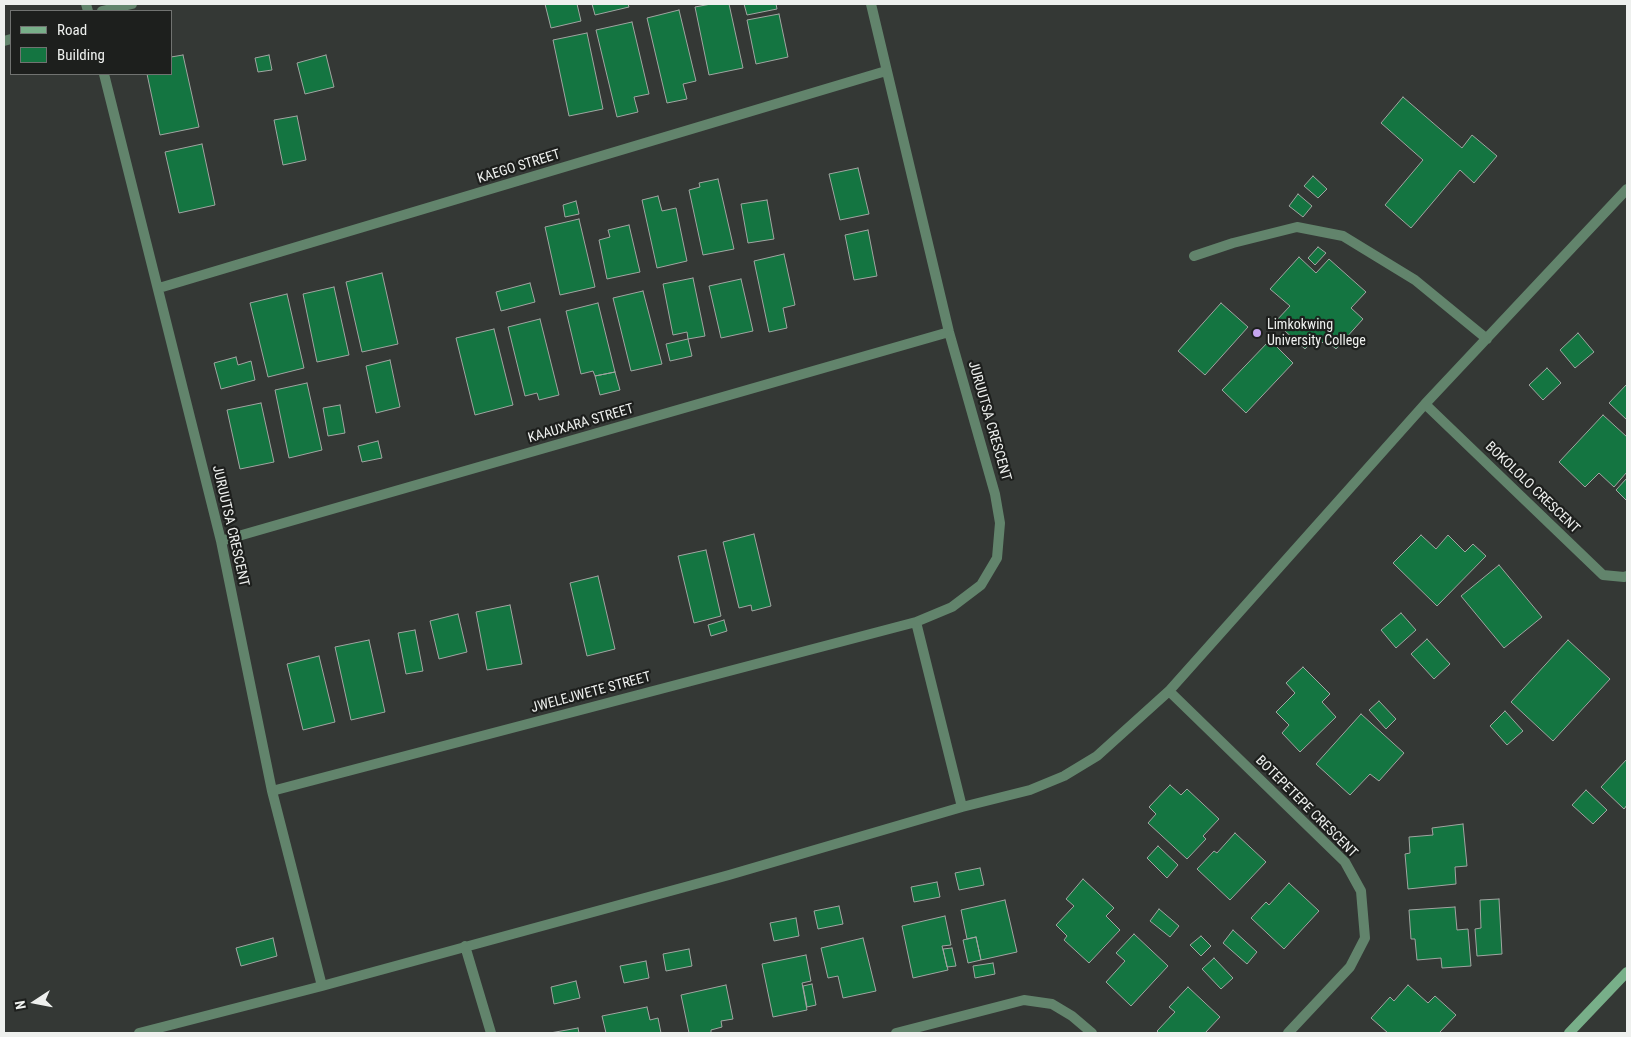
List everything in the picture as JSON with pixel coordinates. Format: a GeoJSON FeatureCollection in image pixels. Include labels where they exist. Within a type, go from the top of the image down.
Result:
{"type":"FeatureCollection","features":[{"type":"Feature","properties":{"kind":"main road"},"geometry":{"type":"LineString","coordinates":[[1569,1033],[1627,972]]}},
{"type":"Feature","properties":{"kind":"street"},"geometry":{"type":"LineString","coordinates":[[106,10],[132,4]]}},
{"type":"Feature","properties":{"kind":"street","name":"JURUUTSA CRESCENT"},"geometry":{"type":"LineString","coordinates":[[871,4],[949,332],[995,494],[1000,523],[997,558],[981,586],[952,607],[916,622]]}},
{"type":"Feature","properties":{"kind":"street","name":"KAEGO STREET"},"geometry":{"type":"LineString","coordinates":[[159,288],[886,71]]}},
{"type":"Feature","properties":{"kind":"street","name":"JURUUTSA CRESCENT"},"geometry":{"type":"LineString","coordinates":[[104,75],[221,541],[272,791],[322,986]]}},
{"type":"Feature","properties":{"kind":"street"},"geometry":{"type":"LineString","coordinates":[[139,1033],[180,1028],[322,986],[729,875],[962,807],[1030,790],[1064,776],[1097,756],[1169,691],[1425,404],[1627,189]]}},
{"type":"Feature","properties":{"kind":"street"},"geometry":{"type":"LineString","coordinates":[[1194,256],[1234,243],[1297,227],[1343,236],[1416,280],[1487,339]]}},
{"type":"Feature","properties":{"kind":"street","name":"KAAUXARA STREET"},"geometry":{"type":"LineString","coordinates":[[221,541],[949,332]]}},
{"type":"Feature","properties":{"kind":"street","name":"BOKOLOLO CRESCENT"},"geometry":{"type":"LineString","coordinates":[[1425,404],[1603,575],[1627,576]]}},
{"type":"Feature","properties":{"kind":"street"},"geometry":{"type":"LineString","coordinates":[[916,622],[962,807]]}},
{"type":"Feature","properties":{"kind":"street","name":"JWELEJWETE STREET"},"geometry":{"type":"LineString","coordinates":[[272,791],[916,622]]}},
{"type":"Feature","properties":{"kind":"street","name":"BOTEPETEPE CRESCENT"},"geometry":{"type":"LineString","coordinates":[[1169,691],[1345,862],[1361,891],[1365,938],[1350,967],[1288,1033]]}},
{"type":"Feature","properties":{"kind":"street"},"geometry":{"type":"LineString","coordinates":[[465,946],[491,1033]]}},
{"type":"Feature","properties":{"kind":"street"},"geometry":{"type":"LineString","coordinates":[[896,1033],[1024,1000],[1052,1004],[1072,1016],[1092,1033]]}},
{"type":"Feature","properties":{"kind":"building"},"geometry":{"type":"Polygon","coordinates":[[[545,4],[577,4],[581,21],[551,28],[545,4]]]}},
{"type":"Feature","properties":{"kind":"building"},"geometry":{"type":"Polygon","coordinates":[[[592,4],[628,4],[629,7],[595,15],[592,4]]]}},
{"type":"Feature","properties":{"kind":"building"},"geometry":{"type":"Polygon","coordinates":[[[711,4],[729,4],[743,68],[709,75],[695,7],[711,4]]]}},
{"type":"Feature","properties":{"kind":"building"},"geometry":{"type":"Polygon","coordinates":[[[744,4],[776,4],[777,9],[747,15],[744,4]]]}},
{"type":"Feature","properties":{"kind":"building"},"geometry":{"type":"Polygon","coordinates":[[[679,10],[696,81],[683,84],[687,99],[667,103],[647,18],[679,10]]]}},
{"type":"Feature","properties":{"kind":"building"},"geometry":{"type":"Polygon","coordinates":[[[779,14],[788,57],[756,64],[747,20],[779,14]]]}},
{"type":"Feature","properties":{"kind":"building"},"geometry":{"type":"Polygon","coordinates":[[[632,22],[649,94],[634,97],[638,112],[617,117],[596,30],[632,22]]]}},
{"type":"Feature","properties":{"kind":"building"},"geometry":{"type":"Polygon","coordinates":[[[587,33],[603,109],[569,116],[553,40],[587,33]]]}},
{"type":"Feature","properties":{"kind":"building"},"geometry":{"type":"Polygon","coordinates":[[[183,55],[199,127],[160,135],[147,75],[172,75],[172,57],[183,55]]]}},
{"type":"Feature","properties":{"kind":"building"},"geometry":{"type":"Polygon","coordinates":[[[269,55],[272,70],[258,72],[255,58],[269,55]]]}},
{"type":"Feature","properties":{"kind":"building"},"geometry":{"type":"Polygon","coordinates":[[[326,55],[334,87],[305,94],[297,63],[326,55]]]}},
{"type":"Feature","properties":{"kind":"building"},"geometry":{"type":"Polygon","coordinates":[[[1403,97],[1462,148],[1472,135],[1497,156],[1474,183],[1460,170],[1411,228],[1385,205],[1423,160],[1381,123],[1403,97]]]}},
{"type":"Feature","properties":{"kind":"building"},"geometry":{"type":"Polygon","coordinates":[[[297,116],[306,160],[283,165],[274,120],[297,116]]]}},
{"type":"Feature","properties":{"kind":"building"},"geometry":{"type":"Polygon","coordinates":[[[202,144],[215,205],[179,213],[165,152],[202,144]]]}},
{"type":"Feature","properties":{"kind":"building"},"geometry":{"type":"Polygon","coordinates":[[[858,168],[869,214],[840,220],[829,174],[858,168]]]}},
{"type":"Feature","properties":{"kind":"building"},"geometry":{"type":"Polygon","coordinates":[[[1313,176],[1327,189],[1318,198],[1304,186],[1313,176]]]}},
{"type":"Feature","properties":{"kind":"building"},"geometry":{"type":"Polygon","coordinates":[[[718,179],[734,249],[703,255],[689,190],[700,187],[699,183],[718,179]]]}},
{"type":"Feature","properties":{"kind":"building"},"geometry":{"type":"Polygon","coordinates":[[[1298,194],[1312,206],[1303,217],[1289,206],[1298,194]]]}},
{"type":"Feature","properties":{"kind":"building"},"geometry":{"type":"Polygon","coordinates":[[[658,196],[662,211],[676,208],[687,261],[657,268],[642,200],[658,196]]]}},
{"type":"Feature","properties":{"kind":"building"},"geometry":{"type":"Polygon","coordinates":[[[767,200],[774,239],[748,243],[741,204],[767,200]]]}},
{"type":"Feature","properties":{"kind":"building"},"geometry":{"type":"Polygon","coordinates":[[[576,201],[579,214],[565,217],[563,205],[576,201]]]}},
{"type":"Feature","properties":{"kind":"building"},"geometry":{"type":"Polygon","coordinates":[[[579,219],[595,287],[560,295],[545,227],[579,219]]]}},
{"type":"Feature","properties":{"kind":"building"},"geometry":{"type":"Polygon","coordinates":[[[629,225],[640,272],[607,279],[599,240],[610,237],[608,230],[629,225]]]}},
{"type":"Feature","properties":{"kind":"building"},"geometry":{"type":"Polygon","coordinates":[[[868,230],[877,276],[854,280],[845,235],[868,230]]]}},
{"type":"Feature","properties":{"kind":"building"},"geometry":{"type":"Polygon","coordinates":[[[1318,247],[1326,253],[1315,265],[1308,258],[1318,247]]]}},
{"type":"Feature","properties":{"kind":"building"},"geometry":{"type":"Polygon","coordinates":[[[784,254],[795,305],[783,308],[787,328],[769,332],[754,261],[784,254]]]}},
{"type":"Feature","properties":{"kind":"building"},"geometry":{"type":"Polygon","coordinates":[[[1299,257],[1316,273],[1329,259],[1366,292],[1351,308],[1363,319],[1336,349],[1326,340],[1323,343],[1316,337],[1305,349],[1275,322],[1290,306],[1270,289],[1299,257]]]}},
{"type":"Feature","properties":{"kind":"building"},"geometry":{"type":"Polygon","coordinates":[[[382,273],[398,344],[362,352],[346,282],[382,273]]]}},
{"type":"Feature","properties":{"kind":"building"},"geometry":{"type":"Polygon","coordinates":[[[693,278],[705,336],[688,339],[687,332],[673,335],[663,284],[693,278]]]}},
{"type":"Feature","properties":{"kind":"building"},"geometry":{"type":"Polygon","coordinates":[[[741,279],[753,331],[721,338],[709,286],[741,279]]]}},
{"type":"Feature","properties":{"kind":"building"},"geometry":{"type":"Polygon","coordinates":[[[530,283],[535,302],[501,311],[496,292],[530,283]]]}},
{"type":"Feature","properties":{"kind":"building"},"geometry":{"type":"Polygon","coordinates":[[[334,287],[349,355],[317,362],[303,294],[334,287]]]}},
{"type":"Feature","properties":{"kind":"building"},"geometry":{"type":"Polygon","coordinates":[[[643,291],[662,364],[631,371],[613,298],[643,291]]]}},
{"type":"Feature","properties":{"kind":"building"},"geometry":{"type":"Polygon","coordinates":[[[287,294],[304,368],[268,377],[250,303],[287,294]]]}},
{"type":"Feature","properties":{"kind":"building"},"geometry":{"type":"Polygon","coordinates":[[[598,303],[615,372],[595,376],[593,371],[581,374],[566,311],[598,303]]]}},
{"type":"Feature","properties":{"kind":"building"},"geometry":{"type":"Polygon","coordinates":[[[1221,303],[1248,327],[1205,375],[1178,351],[1221,303]]]}},
{"type":"Feature","properties":{"kind":"building"},"geometry":{"type":"Polygon","coordinates":[[[540,319],[559,395],[539,400],[537,393],[525,396],[508,327],[540,319]]]}},
{"type":"Feature","properties":{"kind":"building"},"geometry":{"type":"Polygon","coordinates":[[[494,329],[513,405],[475,415],[456,338],[494,329]]]}},
{"type":"Feature","properties":{"kind":"building"},"geometry":{"type":"Polygon","coordinates":[[[1578,333],[1594,352],[1575,368],[1560,350],[1578,333]]]}},
{"type":"Feature","properties":{"kind":"building"},"geometry":{"type":"Polygon","coordinates":[[[688,339],[692,356],[670,361],[666,344],[688,339]]]}},
{"type":"Feature","properties":{"kind":"building"},"geometry":{"type":"Polygon","coordinates":[[[1270,340],[1293,363],[1246,413],[1222,390],[1270,340]]]}},
{"type":"Feature","properties":{"kind":"building"},"geometry":{"type":"Polygon","coordinates":[[[236,357],[238,365],[251,361],[255,380],[221,389],[214,363],[236,357]]]}},
{"type":"Feature","properties":{"kind":"building"},"geometry":{"type":"Polygon","coordinates":[[[390,360],[400,407],[376,413],[366,366],[390,360]]]}},
{"type":"Feature","properties":{"kind":"building"},"geometry":{"type":"Polygon","coordinates":[[[1547,368],[1561,383],[1543,400],[1529,385],[1547,368]]]}},
{"type":"Feature","properties":{"kind":"building"},"geometry":{"type":"Polygon","coordinates":[[[615,372],[620,390],[600,395],[595,376],[615,372]]]}},
{"type":"Feature","properties":{"kind":"building"},"geometry":{"type":"Polygon","coordinates":[[[307,383],[322,450],[289,458],[275,390],[307,383]]]}},
{"type":"Feature","properties":{"kind":"building"},"geometry":{"type":"Polygon","coordinates":[[[1627,384],[1627,420],[1609,403],[1627,384]]]}},
{"type":"Feature","properties":{"kind":"building"},"geometry":{"type":"Polygon","coordinates":[[[261,403],[274,462],[240,469],[227,410],[261,403]]]}},
{"type":"Feature","properties":{"kind":"building"},"geometry":{"type":"Polygon","coordinates":[[[340,405],[345,433],[328,436],[323,408],[340,405]]]}},
{"type":"Feature","properties":{"kind":"building"},"geometry":{"type":"Polygon","coordinates":[[[1603,415],[1627,437],[1627,472],[1614,487],[1599,473],[1585,487],[1559,462],[1603,415]]]}},
{"type":"Feature","properties":{"kind":"building"},"geometry":{"type":"Polygon","coordinates":[[[378,441],[382,458],[362,462],[358,446],[378,441]]]}},
{"type":"Feature","properties":{"kind":"building"},"geometry":{"type":"Polygon","coordinates":[[[1627,478],[1627,501],[1616,490],[1627,478]]]}},
{"type":"Feature","properties":{"kind":"building"},"geometry":{"type":"Polygon","coordinates":[[[754,534],[771,606],[752,611],[751,605],[739,608],[723,542],[754,534]]]}},
{"type":"Feature","properties":{"kind":"building"},"geometry":{"type":"Polygon","coordinates":[[[1421,535],[1436,549],[1448,535],[1465,552],[1473,544],[1486,556],[1437,606],[1393,563],[1421,535]]]}},
{"type":"Feature","properties":{"kind":"building"},"geometry":{"type":"Polygon","coordinates":[[[706,550],[721,616],[694,623],[678,556],[706,550]]]}},
{"type":"Feature","properties":{"kind":"building"},"geometry":{"type":"Polygon","coordinates":[[[1499,565],[1542,617],[1504,648],[1461,596],[1499,565]]]}},
{"type":"Feature","properties":{"kind":"building"},"geometry":{"type":"Polygon","coordinates":[[[598,576],[615,649],[587,656],[570,583],[598,576]]]}},
{"type":"Feature","properties":{"kind":"building"},"geometry":{"type":"Polygon","coordinates":[[[510,605],[522,664],[487,670],[476,612],[510,605]]]}},
{"type":"Feature","properties":{"kind":"building"},"geometry":{"type":"Polygon","coordinates":[[[1401,613],[1416,630],[1396,648],[1381,630],[1401,613]]]}},
{"type":"Feature","properties":{"kind":"building"},"geometry":{"type":"Polygon","coordinates":[[[458,614],[467,652],[439,659],[430,621],[458,614]]]}},
{"type":"Feature","properties":{"kind":"building"},"geometry":{"type":"Polygon","coordinates":[[[724,620],[727,631],[711,636],[708,625],[724,620]]]}},
{"type":"Feature","properties":{"kind":"building"},"geometry":{"type":"Polygon","coordinates":[[[415,630],[423,671],[406,674],[398,633],[415,630]]]}},
{"type":"Feature","properties":{"kind":"building"},"geometry":{"type":"Polygon","coordinates":[[[1427,639],[1450,664],[1434,679],[1411,654],[1427,639]]]}},
{"type":"Feature","properties":{"kind":"building"},"geometry":{"type":"Polygon","coordinates":[[[369,640],[385,712],[351,720],[335,647],[369,640]]]}},
{"type":"Feature","properties":{"kind":"building"},"geometry":{"type":"Polygon","coordinates":[[[1568,640],[1610,679],[1553,741],[1511,702],[1568,640]]]}},
{"type":"Feature","properties":{"kind":"building"},"geometry":{"type":"Polygon","coordinates":[[[319,656],[335,722],[303,730],[287,664],[319,656]]]}},
{"type":"Feature","properties":{"kind":"building"},"geometry":{"type":"Polygon","coordinates":[[[1303,667],[1330,694],[1322,702],[1336,717],[1300,752],[1282,733],[1289,725],[1276,712],[1295,693],[1286,683],[1303,667]]]}},
{"type":"Feature","properties":{"kind":"building"},"geometry":{"type":"Polygon","coordinates":[[[1379,701],[1396,719],[1386,729],[1369,710],[1379,701]]]}},
{"type":"Feature","properties":{"kind":"building"},"geometry":{"type":"Polygon","coordinates":[[[1505,711],[1523,731],[1507,745],[1490,726],[1505,711]]]}},
{"type":"Feature","properties":{"kind":"building"},"geometry":{"type":"Polygon","coordinates":[[[1361,714],[1404,753],[1379,781],[1370,774],[1350,795],[1316,764],[1361,714]]]}},
{"type":"Feature","properties":{"kind":"building"},"geometry":{"type":"Polygon","coordinates":[[[1627,759],[1627,805],[1624,809],[1601,787],[1627,759]]]}},
{"type":"Feature","properties":{"kind":"building"},"geometry":{"type":"Polygon","coordinates":[[[1170,785],[1181,795],[1187,789],[1219,819],[1203,836],[1206,839],[1187,859],[1148,823],[1156,814],[1149,807],[1170,785]]]}},
{"type":"Feature","properties":{"kind":"building"},"geometry":{"type":"Polygon","coordinates":[[[1586,790],[1607,810],[1593,824],[1572,805],[1586,790]]]}},
{"type":"Feature","properties":{"kind":"building"},"geometry":{"type":"Polygon","coordinates":[[[1463,824],[1467,866],[1455,867],[1456,884],[1408,889],[1405,854],[1410,853],[1409,837],[1433,835],[1432,828],[1463,824]]]}},
{"type":"Feature","properties":{"kind":"building"},"geometry":{"type":"Polygon","coordinates":[[[1235,833],[1266,862],[1230,900],[1197,869],[1214,851],[1217,853],[1235,833]]]}},
{"type":"Feature","properties":{"kind":"building"},"geometry":{"type":"Polygon","coordinates":[[[1158,846],[1178,865],[1167,878],[1147,858],[1158,846]]]}},
{"type":"Feature","properties":{"kind":"building"},"geometry":{"type":"Polygon","coordinates":[[[980,868],[984,885],[959,890],[955,873],[980,868]]]}},
{"type":"Feature","properties":{"kind":"building"},"geometry":{"type":"Polygon","coordinates":[[[1083,879],[1114,908],[1106,916],[1120,930],[1089,963],[1064,940],[1067,936],[1056,925],[1074,906],[1066,899],[1083,879]]]}},
{"type":"Feature","properties":{"kind":"building"},"geometry":{"type":"Polygon","coordinates":[[[937,882],[940,897],[914,902],[911,887],[937,882]]]}},
{"type":"Feature","properties":{"kind":"building"},"geometry":{"type":"Polygon","coordinates":[[[1289,883],[1319,911],[1284,949],[1251,918],[1266,902],[1269,905],[1289,883]]]}},
{"type":"Feature","properties":{"kind":"building"},"geometry":{"type":"Polygon","coordinates":[[[1499,899],[1502,954],[1477,956],[1475,929],[1481,928],[1480,900],[1499,899]]]}},
{"type":"Feature","properties":{"kind":"building"},"geometry":{"type":"Polygon","coordinates":[[[1005,900],[1017,952],[981,960],[976,937],[967,939],[961,910],[1005,900]]]}},
{"type":"Feature","properties":{"kind":"building"},"geometry":{"type":"Polygon","coordinates":[[[839,906],[843,924],[818,929],[814,911],[839,906]]]}},
{"type":"Feature","properties":{"kind":"building"},"geometry":{"type":"Polygon","coordinates":[[[1455,907],[1457,930],[1468,929],[1471,966],[1442,968],[1441,958],[1417,960],[1415,939],[1411,939],[1409,910],[1455,907]]]}},
{"type":"Feature","properties":{"kind":"building"},"geometry":{"type":"Polygon","coordinates":[[[1159,909],[1179,926],[1170,937],[1150,921],[1159,909]]]}},
{"type":"Feature","properties":{"kind":"building"},"geometry":{"type":"Polygon","coordinates":[[[945,916],[951,945],[942,946],[948,970],[913,978],[902,926],[945,916]]]}},
{"type":"Feature","properties":{"kind":"building"},"geometry":{"type":"Polygon","coordinates":[[[796,918],[799,936],[774,941],[770,923],[796,918]]]}},
{"type":"Feature","properties":{"kind":"building"},"geometry":{"type":"Polygon","coordinates":[[[1233,930],[1257,952],[1247,964],[1223,943],[1233,930]]]}},
{"type":"Feature","properties":{"kind":"building"},"geometry":{"type":"Polygon","coordinates":[[[1134,934],[1168,966],[1131,1006],[1106,982],[1125,961],[1116,953],[1134,934]]]}},
{"type":"Feature","properties":{"kind":"building"},"geometry":{"type":"Polygon","coordinates":[[[1201,936],[1211,946],[1201,956],[1190,945],[1201,936]]]}},
{"type":"Feature","properties":{"kind":"building"},"geometry":{"type":"Polygon","coordinates":[[[976,937],[981,960],[968,963],[963,940],[976,937]]]}},
{"type":"Feature","properties":{"kind":"building"},"geometry":{"type":"Polygon","coordinates":[[[273,938],[277,956],[241,966],[236,948],[273,938]]]}},
{"type":"Feature","properties":{"kind":"building"},"geometry":{"type":"Polygon","coordinates":[[[863,938],[876,991],[843,998],[838,976],[828,978],[821,948],[863,938]]]}},
{"type":"Feature","properties":{"kind":"building"},"geometry":{"type":"Polygon","coordinates":[[[952,948],[956,966],[947,967],[943,949],[952,948]]]}},
{"type":"Feature","properties":{"kind":"building"},"geometry":{"type":"Polygon","coordinates":[[[689,949],[692,966],[666,971],[663,954],[689,949]]]}},
{"type":"Feature","properties":{"kind":"building"},"geometry":{"type":"Polygon","coordinates":[[[806,955],[811,981],[802,983],[807,1010],[773,1017],[762,964],[806,955]]]}},
{"type":"Feature","properties":{"kind":"building"},"geometry":{"type":"Polygon","coordinates":[[[1214,958],[1233,978],[1221,989],[1202,969],[1214,958]]]}},
{"type":"Feature","properties":{"kind":"building"},"geometry":{"type":"Polygon","coordinates":[[[646,961],[649,978],[624,983],[620,966],[646,961]]]}},
{"type":"Feature","properties":{"kind":"building"},"geometry":{"type":"Polygon","coordinates":[[[993,963],[995,974],[975,978],[973,966],[993,963]]]}},
{"type":"Feature","properties":{"kind":"building"},"geometry":{"type":"Polygon","coordinates":[[[576,981],[580,998],[554,1004],[551,987],[576,981]]]}},
{"type":"Feature","properties":{"kind":"building"},"geometry":{"type":"Polygon","coordinates":[[[812,984],[816,1005],[807,1007],[803,986],[812,984]]]}},
{"type":"Feature","properties":{"kind":"building"},"geometry":{"type":"Polygon","coordinates":[[[726,985],[733,1019],[721,1021],[722,1027],[711,1030],[711,1033],[689,1033],[681,995],[726,985]]]}},
{"type":"Feature","properties":{"kind":"building"},"geometry":{"type":"Polygon","coordinates":[[[1408,985],[1428,1003],[1435,996],[1456,1015],[1439,1033],[1388,1033],[1371,1018],[1390,997],[1394,1001],[1408,985]]]}},
{"type":"Feature","properties":{"kind":"building"},"geometry":{"type":"Polygon","coordinates":[[[1188,987],[1220,1017],[1205,1033],[1159,1033],[1157,1031],[1175,1012],[1169,1007],[1188,987]]]}},
{"type":"Feature","properties":{"kind":"building"},"geometry":{"type":"Polygon","coordinates":[[[647,1007],[650,1020],[658,1018],[661,1033],[606,1033],[602,1016],[647,1007]]]}},
{"type":"Feature","properties":{"kind":"building"},"geometry":{"type":"Polygon","coordinates":[[[578,1028],[579,1033],[550,1033],[578,1028]]]}},
{"type":"Feature","properties":{"kind":"place","name":"Limkokwing University College"},"geometry":{"type":"Point","coordinates":[1257,333]}}]}
